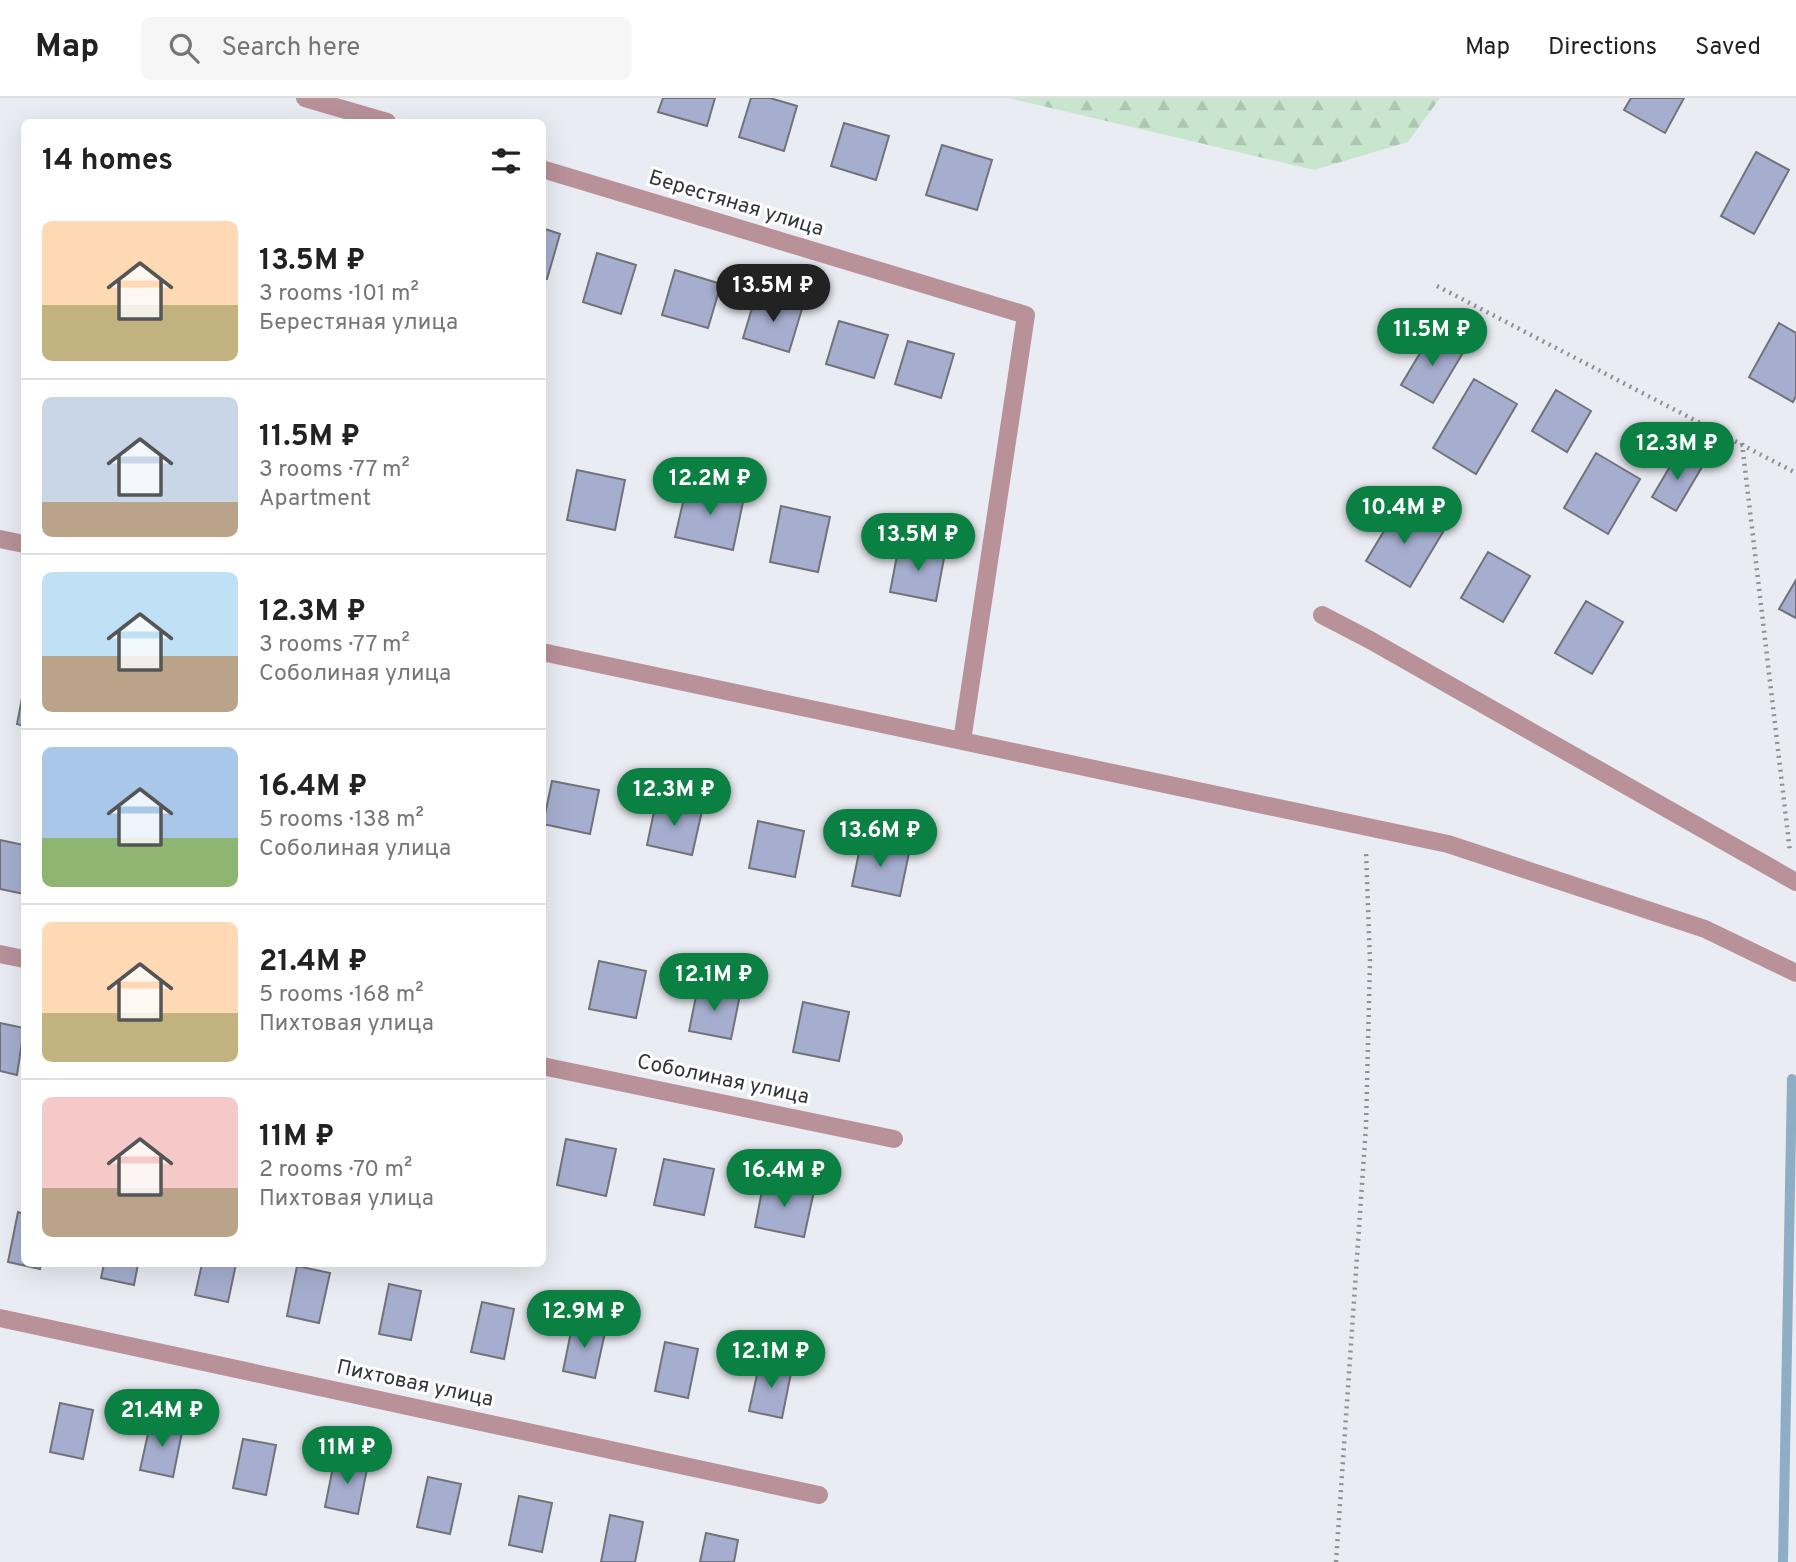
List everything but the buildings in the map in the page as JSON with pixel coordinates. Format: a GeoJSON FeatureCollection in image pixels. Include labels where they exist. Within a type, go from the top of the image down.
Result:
{"type":"FeatureCollection","features":[{"type":"Feature","properties":{"kind":"street"},"geometry":{"type":"LineString","coordinates":[[305,98],[377,119]]}},
{"type":"Feature","properties":{"kind":"street","name":"Берестяная улица"},"geometry":{"type":"LineString","coordinates":[[546,170],[1027,315],[962,741]]}},
{"type":"Feature","properties":{"kind":"street"},"geometry":{"type":"LineString","coordinates":[[0,539],[21,543]]}},
{"type":"Feature","properties":{"kind":"street"},"geometry":{"type":"LineString","coordinates":[[1322,615],[1394,653],[1795,881]]}},
{"type":"Feature","properties":{"kind":"street"},"geometry":{"type":"LineString","coordinates":[[546,653],[1448,844],[1705,929],[1796,973]]}},
{"type":"Feature","properties":{"kind":"street"},"geometry":{"type":"LineString","coordinates":[[0,954],[21,958]]}},
{"type":"Feature","properties":{"kind":"street","name":"Соболиная улица"},"geometry":{"type":"LineString","coordinates":[[546,1067],[894,1139]]}},
{"type":"Feature","properties":{"kind":"street","name":"Пихтовая улица"},"geometry":{"type":"LineString","coordinates":[[0,1318],[819,1496]]}},
{"type":"Feature","properties":{"kind":"path"},"geometry":{"type":"LineString","coordinates":[[1437,286],[1796,473]]}},
{"type":"Feature","properties":{"kind":"path"},"geometry":{"type":"LineString","coordinates":[[1742,443],[1795,881]]}},
{"type":"Feature","properties":{"kind":"path"},"geometry":{"type":"LineString","coordinates":[[1336,1562],[1366,1126],[1370,961],[1366,826]]}},
{"type":"Feature","properties":{"kind":"green space"},"geometry":{"type":"Polygon","coordinates":[[[1009,98],[1440,98],[1408,142],[1314,170],[1009,98]]]}},
{"type":"Feature","properties":{"kind":"waterway"},"geometry":{"type":"LineString","coordinates":[[1783,1562],[1792,1079]]}}]}
